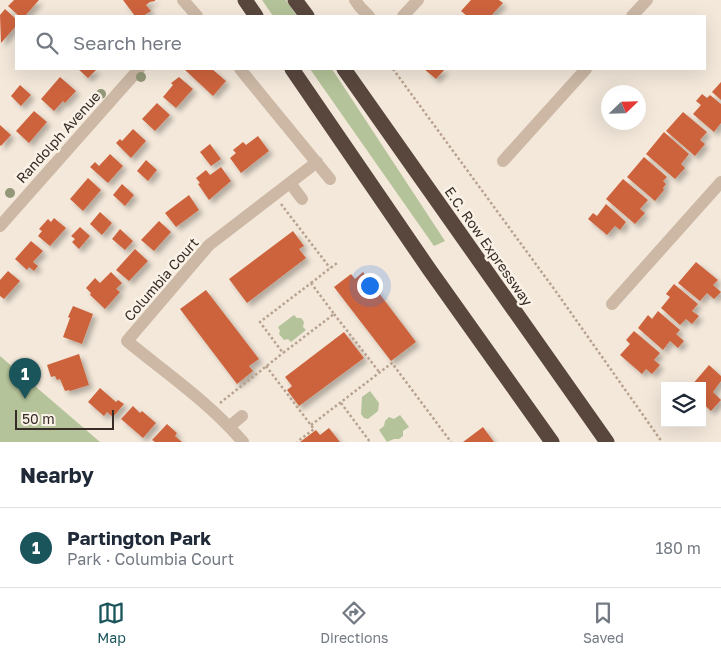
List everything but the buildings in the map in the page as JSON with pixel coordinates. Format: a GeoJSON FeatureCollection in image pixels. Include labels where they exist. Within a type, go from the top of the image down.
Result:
{"type":"FeatureCollection","features":[{"type":"Feature","properties":{"kind":"highway"},"geometry":{"type":"LineString","coordinates":[[245,0],[255,15]]}},
{"type":"Feature","properties":{"kind":"highway"},"geometry":{"type":"LineString","coordinates":[[295,0],[305,15]]}},
{"type":"Feature","properties":{"kind":"highway"},"geometry":{"type":"LineString","coordinates":[[293,70],[428,269],[552,442]]}},
{"type":"Feature","properties":{"kind":"highway","name":"E.C. Row Expressway"},"geometry":{"type":"LineString","coordinates":[[345,70],[607,442]]}},
{"type":"Feature","properties":{"kind":"street"},"geometry":{"type":"LineString","coordinates":[[355,0],[368,15]]}},
{"type":"Feature","properties":{"kind":"street"},"geometry":{"type":"LineString","coordinates":[[404,15],[418,0]]}},
{"type":"Feature","properties":{"kind":"street"},"geometry":{"type":"LineString","coordinates":[[633,15],[647,0]]}},
{"type":"Feature","properties":{"kind":"street","name":"Randolph Avenue"},"geometry":{"type":"LineString","coordinates":[[0,226],[138,70]]}},
{"type":"Feature","properties":{"kind":"street"},"geometry":{"type":"LineString","coordinates":[[241,70],[330,180]]}},
{"type":"Feature","properties":{"kind":"street"},"geometry":{"type":"LineString","coordinates":[[503,161],[585,70]]}},
{"type":"Feature","properties":{"kind":"street","name":"Columbia Court"},"geometry":{"type":"LineString","coordinates":[[243,442],[230,426],[127,341],[209,245],[317,162]]}},
{"type":"Feature","properties":{"kind":"street"},"geometry":{"type":"LineString","coordinates":[[612,304],[721,182]]}},
{"type":"Feature","properties":{"kind":"street"},"geometry":{"type":"LineString","coordinates":[[290,183],[302,199]]}},
{"type":"Feature","properties":{"kind":"street"},"geometry":{"type":"LineString","coordinates":[[230,426],[242,416]]}},
{"type":"Feature","properties":{"kind":"path"},"geometry":{"type":"LineString","coordinates":[[394,70],[557,292],[662,442]]}},
{"type":"Feature","properties":{"kind":"path"},"geometry":{"type":"LineString","coordinates":[[279,203],[330,268]]}},
{"type":"Feature","properties":{"kind":"path"},"geometry":{"type":"LineString","coordinates":[[283,353],[260,322],[337,263]]}},
{"type":"Feature","properties":{"kind":"path"},"geometry":{"type":"LineString","coordinates":[[310,283],[380,373]]}},
{"type":"Feature","properties":{"kind":"path"},"geometry":{"type":"LineString","coordinates":[[217,405],[334,314]]}},
{"type":"Feature","properties":{"kind":"path"},"geometry":{"type":"LineString","coordinates":[[311,425],[392,363],[451,442]]}},
{"type":"Feature","properties":{"kind":"path"},"geometry":{"type":"LineString","coordinates":[[266,366],[314,429],[297,442]]}},
{"type":"Feature","properties":{"kind":"path"},"geometry":{"type":"LineString","coordinates":[[340,403],[370,442]]}},
{"type":"Feature","properties":{"kind":"green space"},"geometry":{"type":"Polygon","coordinates":[[[262,0],[286,0],[296,15],[272,15],[262,0]]]}},
{"type":"Feature","properties":{"kind":"green space"},"geometry":{"type":"Polygon","coordinates":[[[311,70],[333,70],[445,241],[434,246],[311,70]]]}},
{"type":"Feature","properties":{"kind":"green space"},"geometry":{"type":"Polygon","coordinates":[[[294,315],[297,318],[301,318],[304,322],[303,327],[306,330],[291,342],[288,339],[284,340],[279,334],[278,327],[294,315]]]}},
{"type":"Feature","properties":{"kind":"green space"},"geometry":{"type":"Polygon","coordinates":[[[0,356],[100,442],[0,442],[0,356]]]}},
{"type":"Feature","properties":{"kind":"green space"},"geometry":{"type":"Polygon","coordinates":[[[370,391],[379,403],[378,411],[368,419],[364,418],[361,414],[362,397],[370,391]]]}},
{"type":"Feature","properties":{"kind":"green space"},"geometry":{"type":"Polygon","coordinates":[[[400,415],[409,427],[403,431],[403,436],[399,439],[387,442],[379,430],[384,426],[385,421],[389,417],[394,419],[400,415]]]}},
{"type":"Feature","properties":{"kind":"place","name":"Partington Park"},"geometry":{"type":"Point","coordinates":[25,399]}}]}
